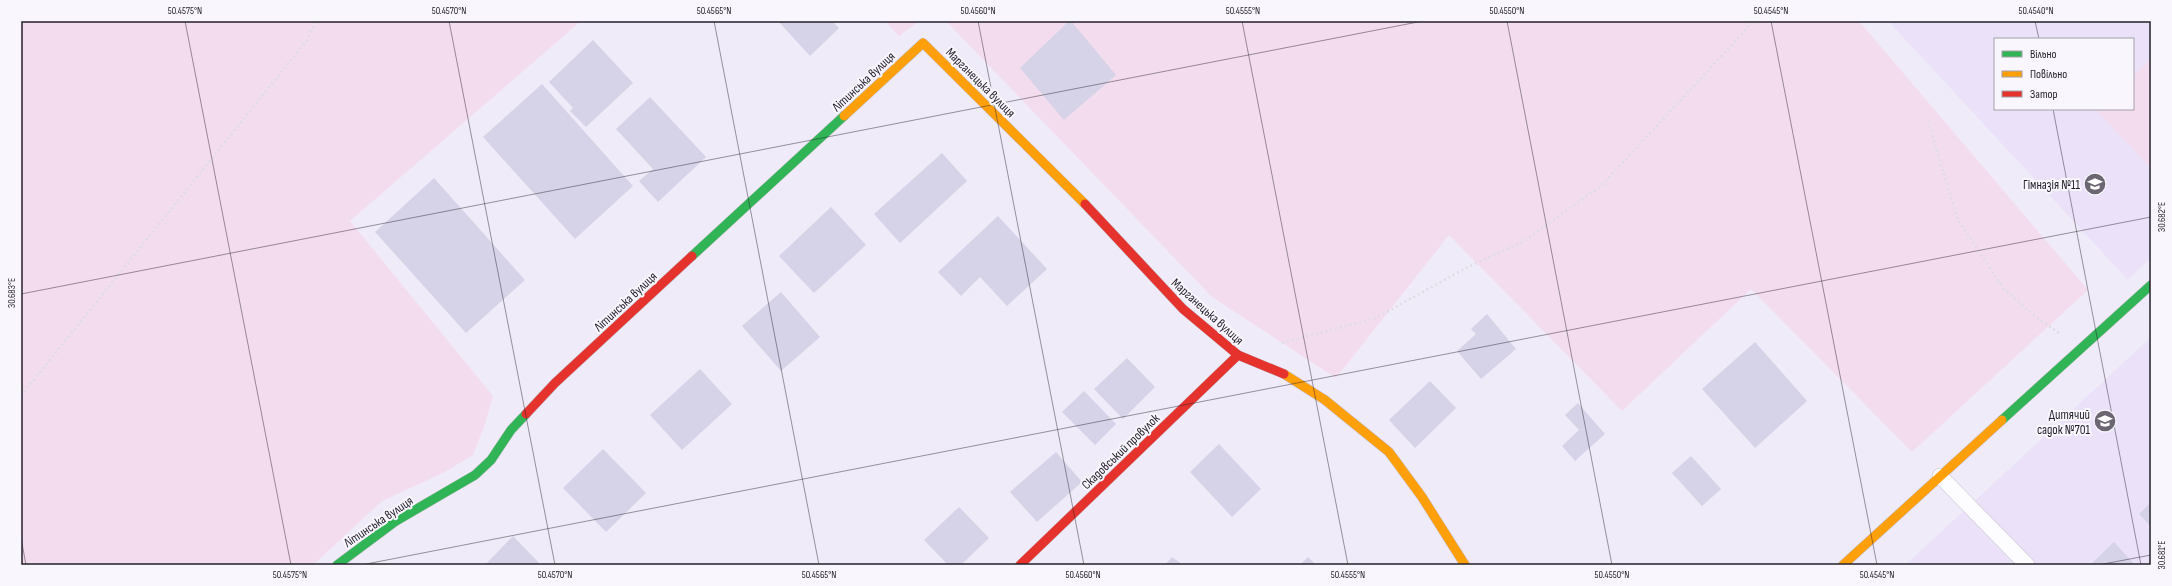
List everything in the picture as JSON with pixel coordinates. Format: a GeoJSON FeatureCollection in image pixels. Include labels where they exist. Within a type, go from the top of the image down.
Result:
{"type":"FeatureCollection","features":[{"type":"Feature","properties":{"kind":"street","name":"Марганецька вулиця"},"geometry":{"type":"LineString","coordinates":[[923,43],[1066,184],[1182,309],[1238,356],[1291,377],[1326,400],[1389,452],[1422,498],[1465,565]]}},
{"type":"Feature","properties":{"kind":"street","name":"Літинська вулиця"},"geometry":{"type":"LineString","coordinates":[[338,565],[396,521],[475,475],[491,460],[511,430],[556,383],[923,43]]}},
{"type":"Feature","properties":{"kind":"street"},"geometry":{"type":"LineString","coordinates":[[1843,565],[2151,285]]}},
{"type":"Feature","properties":{"kind":"street","name":"Скадовський провулок"},"geometry":{"type":"LineString","coordinates":[[1020,565],[1238,356]]}},
{"type":"Feature","properties":{"kind":"lane"},"geometry":{"type":"LineString","coordinates":[[1940,476],[2027,565]]}},
{"type":"Feature","properties":{"kind":"path"},"geometry":{"type":"LineString","coordinates":[[21,396],[307,40],[316,21]]}},
{"type":"Feature","properties":{"kind":"path"},"geometry":{"type":"LineString","coordinates":[[1281,344],[1376,318],[1464,269],[1524,241],[1601,186],[1754,21]]}},
{"type":"Feature","properties":{"kind":"path"},"geometry":{"type":"LineString","coordinates":[[1928,121],[1958,220],[2003,288],[2037,318],[2080,348]]}},
{"type":"Feature","properties":{"kind":"shaded area"},"geometry":{"type":"Polygon","coordinates":[[[21,21],[581,21],[350,221],[493,396],[485,424],[473,455],[443,473],[382,501],[313,565],[21,565],[21,21]]]}},
{"type":"Feature","properties":{"kind":"shaded area"},"geometry":{"type":"Polygon","coordinates":[[[885,21],[919,21],[899,36],[885,21]]]}},
{"type":"Feature","properties":{"kind":"shaded area"},"geometry":{"type":"Polygon","coordinates":[[[946,21],[1859,21],[2088,290],[1912,452],[1751,289],[1622,411],[1449,235],[1336,378],[1212,297],[946,21]]]}},
{"type":"Feature","properties":{"kind":"shaded area","name":"Гімназія №11"},"geometry":{"type":"Polygon","coordinates":[[[1888,21],[2151,21],[2151,258],[2128,280],[1888,21]]]}},
{"type":"Feature","properties":{"kind":"shaded area"},"geometry":{"type":"Polygon","coordinates":[[[2151,59],[2151,168],[2097,111],[2134,110],[2134,75],[2151,59]]]}},
{"type":"Feature","properties":{"kind":"shaded area","name":"Дитячий садок №701"},"geometry":{"type":"Polygon","coordinates":[[[2151,337],[2151,565],[1905,565],[1969,506],[2151,337]]]}},
{"type":"Feature","properties":{"kind":"building"},"geometry":{"type":"Polygon","coordinates":[[[778,21],[832,21],[839,28],[810,56],[778,21]]]}},
{"type":"Feature","properties":{"kind":"building"},"geometry":{"type":"Polygon","coordinates":[[[1069,21],[1071,21],[1116,75],[1064,120],[1020,68],[1069,21]]]}},
{"type":"Feature","properties":{"kind":"building"},"geometry":{"type":"Polygon","coordinates":[[[593,40],[633,83],[586,127],[570,111],[573,108],[549,82],[593,40]]]}},
{"type":"Feature","properties":{"kind":"building"},"geometry":{"type":"Polygon","coordinates":[[[542,84],[633,186],[575,239],[483,137],[542,84]]]}},
{"type":"Feature","properties":{"kind":"building"},"geometry":{"type":"Polygon","coordinates":[[[650,97],[706,157],[658,202],[639,181],[653,169],[616,129],[650,97]]]}},
{"type":"Feature","properties":{"kind":"building"},"geometry":{"type":"Polygon","coordinates":[[[942,153],[967,181],[900,243],[874,214],[942,153]]]}},
{"type":"Feature","properties":{"kind":"building"},"geometry":{"type":"Polygon","coordinates":[[[434,178],[525,280],[466,333],[375,232],[434,178]]]}},
{"type":"Feature","properties":{"kind":"building"},"geometry":{"type":"Polygon","coordinates":[[[831,207],[866,245],[814,293],[779,256],[831,207]]]}},
{"type":"Feature","properties":{"kind":"building"},"geometry":{"type":"Polygon","coordinates":[[[998,216],[1047,269],[1007,306],[980,277],[961,296],[938,272],[998,216]]]}},
{"type":"Feature","properties":{"kind":"building"},"geometry":{"type":"Polygon","coordinates":[[[781,292],[820,337],[781,371],[742,326],[781,292]]]}},
{"type":"Feature","properties":{"kind":"building"},"geometry":{"type":"Polygon","coordinates":[[[1487,314],[1516,349],[1481,379],[1457,351],[1476,334],[1471,329],[1487,314]]]}},
{"type":"Feature","properties":{"kind":"building"},"geometry":{"type":"Polygon","coordinates":[[[1755,342],[1807,401],[1755,448],[1702,389],[1755,342]]]}},
{"type":"Feature","properties":{"kind":"building"},"geometry":{"type":"Polygon","coordinates":[[[1127,358],[1155,387],[1123,419],[1094,389],[1127,358]]]}},
{"type":"Feature","properties":{"kind":"building"},"geometry":{"type":"Polygon","coordinates":[[[700,369],[732,404],[682,450],[650,415],[700,369]]]}},
{"type":"Feature","properties":{"kind":"building"},"geometry":{"type":"Polygon","coordinates":[[[1430,381],[1456,408],[1415,448],[1389,420],[1430,381]]]}},
{"type":"Feature","properties":{"kind":"building"},"geometry":{"type":"Polygon","coordinates":[[[1084,391],[1116,424],[1095,445],[1062,412],[1084,391]]]}},
{"type":"Feature","properties":{"kind":"building"},"geometry":{"type":"Polygon","coordinates":[[[1578,403],[1605,434],[1575,461],[1562,446],[1579,430],[1565,415],[1578,403]]]}},
{"type":"Feature","properties":{"kind":"building"},"geometry":{"type":"Polygon","coordinates":[[[1219,444],[1261,489],[1232,517],[1190,472],[1219,444]]]}},
{"type":"Feature","properties":{"kind":"building"},"geometry":{"type":"Polygon","coordinates":[[[603,449],[646,493],[606,532],[563,488],[603,449]]]}},
{"type":"Feature","properties":{"kind":"building"},"geometry":{"type":"Polygon","coordinates":[[[1056,452],[1082,482],[1037,522],[1010,492],[1056,452]]]}},
{"type":"Feature","properties":{"kind":"building"},"geometry":{"type":"Polygon","coordinates":[[[1691,456],[1721,489],[1702,506],[1672,473],[1691,456]]]}},
{"type":"Feature","properties":{"kind":"building"},"geometry":{"type":"Polygon","coordinates":[[[2151,502],[2151,527],[2139,514],[2151,502]]]}},
{"type":"Feature","properties":{"kind":"building"},"geometry":{"type":"Polygon","coordinates":[[[959,507],[989,538],[961,565],[948,565],[924,540],[959,507]]]}},
{"type":"Feature","properties":{"kind":"building"},"geometry":{"type":"Polygon","coordinates":[[[513,536],[541,565],[485,565],[513,536]]]}},
{"type":"Feature","properties":{"kind":"building"},"geometry":{"type":"Polygon","coordinates":[[[2114,542],[2135,565],[2090,565],[2114,542]]]}},
{"type":"Feature","properties":{"kind":"building"},"geometry":{"type":"Polygon","coordinates":[[[1172,557],[1183,565],[1165,565],[1172,557]]]}},
{"type":"Feature","properties":{"kind":"building"},"geometry":{"type":"Polygon","coordinates":[[[1308,557],[1316,565],[1300,565],[1308,557]]]}},
{"type":"Feature","properties":{"kind":"traffic: fast"},"geometry":{"type":"LineString","coordinates":[[692,256],[844,116]]}},
{"type":"Feature","properties":{"kind":"traffic: fast"},"geometry":{"type":"LineString","coordinates":[[2002,420],[2151,285]]}},
{"type":"Feature","properties":{"kind":"traffic: fast"},"geometry":{"type":"LineString","coordinates":[[337,565],[396,521],[475,475],[491,460],[511,430],[526,414]]}},
{"type":"Feature","properties":{"kind":"traffic: slow"},"geometry":{"type":"LineString","coordinates":[[844,116],[923,43],[1085,204]]}},
{"type":"Feature","properties":{"kind":"traffic: slow"},"geometry":{"type":"LineString","coordinates":[[1284,374],[1325,400],[1389,452],[1422,497],[1465,565]]}},
{"type":"Feature","properties":{"kind":"traffic: slow"},"geometry":{"type":"LineString","coordinates":[[1843,565],[2002,420]]}},
{"type":"Feature","properties":{"kind":"traffic: jam"},"geometry":{"type":"LineString","coordinates":[[1085,204],[1183,309],[1238,355],[1284,374]]}},
{"type":"Feature","properties":{"kind":"traffic: jam"},"geometry":{"type":"LineString","coordinates":[[526,414],[555,383],[692,256]]}},
{"type":"Feature","properties":{"kind":"traffic: jam"},"geometry":{"type":"LineString","coordinates":[[1020,565],[1238,355]]}},
{"type":"Feature","properties":{"kind":"place","name":"Гімназія №11"},"geometry":{"type":"Point","coordinates":[2095,184]}},
{"type":"Feature","properties":{"kind":"place","name":"Дитячий садок №701"},"geometry":{"type":"Point","coordinates":[2105,421]}}]}
